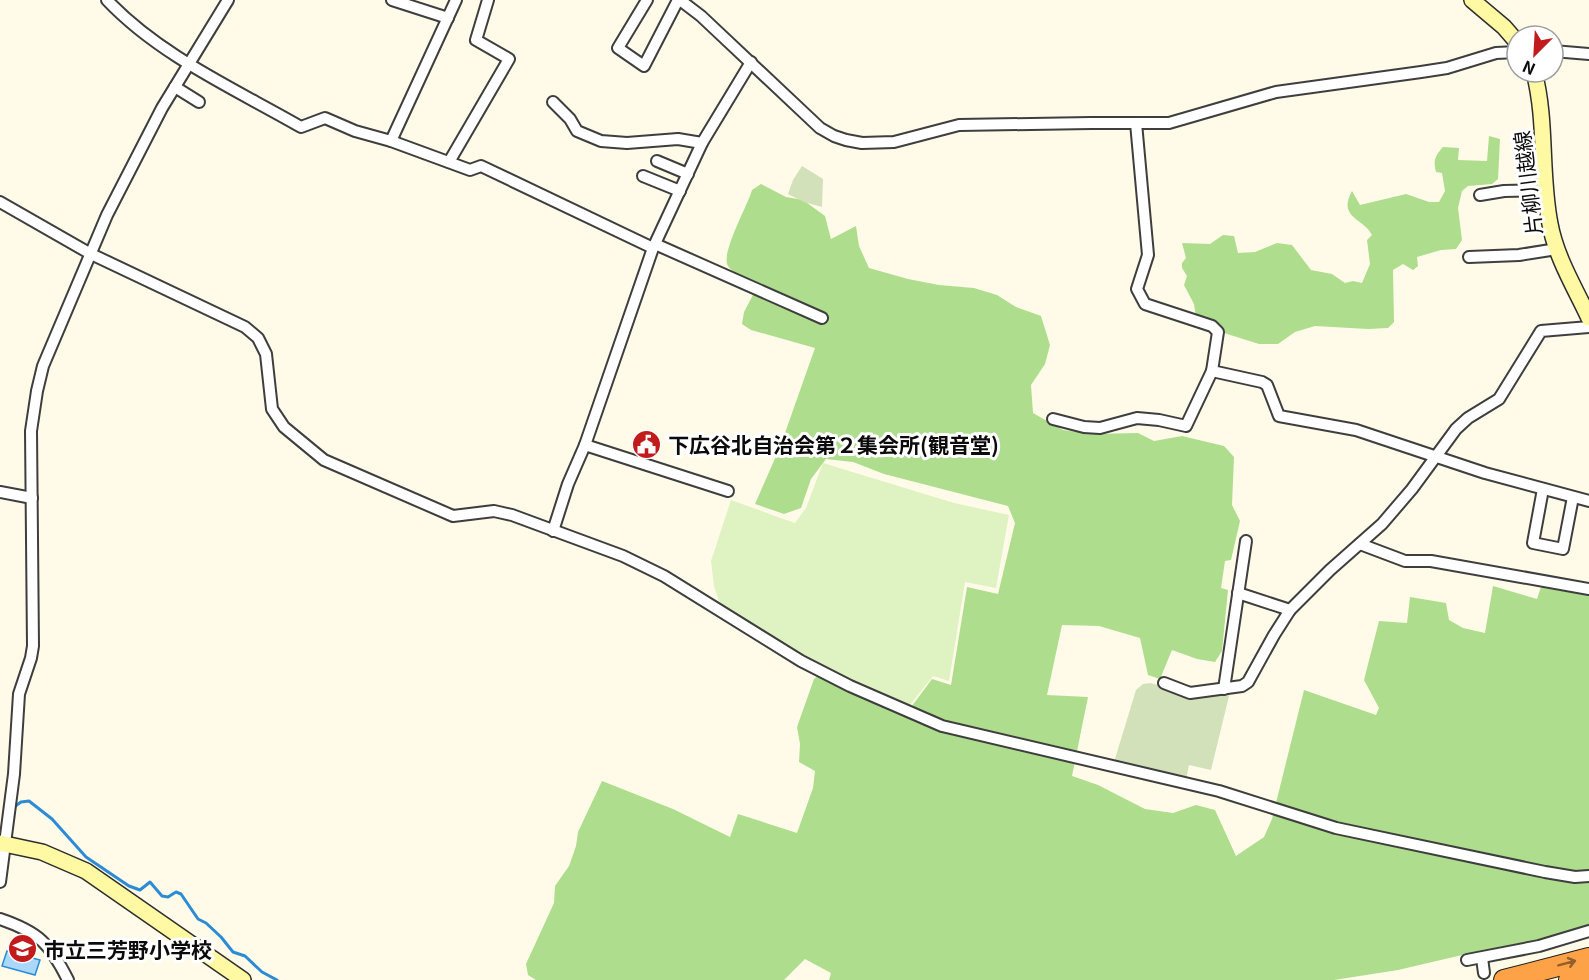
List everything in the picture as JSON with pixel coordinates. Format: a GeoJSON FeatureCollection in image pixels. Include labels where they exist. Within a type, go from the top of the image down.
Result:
{"type":"FeatureCollection","features":[{"type":"Feature","properties":{"kind":"highway"},"geometry":{"type":"LineString","coordinates":[[1504,980],[1589,958]]}},
{"type":"Feature","properties":{"kind":"highway"},"geometry":{"type":"LineString","coordinates":[[1569,980],[1589,974]]}},
{"type":"Feature","properties":{"kind":"main road"},"geometry":{"type":"LineString","coordinates":[[1472,0],[1505,28]]}},
{"type":"Feature","properties":{"kind":"main road","name":"片柳川越線"},"geometry":{"type":"LineString","coordinates":[[1536,84],[1550,224],[1557,249],[1589,318]]}},
{"type":"Feature","properties":{"kind":"main road"},"geometry":{"type":"LineString","coordinates":[[2,844],[42,852],[86,871],[243,980]]}},
{"type":"Feature","properties":{"kind":"street"},"geometry":{"type":"LineString","coordinates":[[107,0],[128,22],[189,63],[302,127],[325,118],[355,131],[391,141],[470,170],[481,166],[654,246],[822,318]]}},
{"type":"Feature","properties":{"kind":"street"},"geometry":{"type":"LineString","coordinates":[[0,882],[2,844],[14,774],[19,694],[33,646],[31,431],[43,366],[127,176],[175,87],[228,0]]}},
{"type":"Feature","properties":{"kind":"street"},"geometry":{"type":"LineString","coordinates":[[392,0],[448,18]]}},
{"type":"Feature","properties":{"kind":"street"},"geometry":{"type":"LineString","coordinates":[[391,141],[456,0]]}},
{"type":"Feature","properties":{"kind":"street"},"geometry":{"type":"LineString","coordinates":[[449,162],[509,59],[476,40],[488,0]]}},
{"type":"Feature","properties":{"kind":"street"},"geometry":{"type":"LineString","coordinates":[[647,0],[618,48],[644,66],[679,0],[751,62],[820,128],[846,140],[875,144],[894,142],[959,125],[1169,123],[1276,92],[1447,68],[1496,53],[1505,53]]}},
{"type":"Feature","properties":{"kind":"street"},"geometry":{"type":"LineString","coordinates":[[1565,52],[1589,54]]}},
{"type":"Feature","properties":{"kind":"street"},"geometry":{"type":"LineString","coordinates":[[553,531],[654,246],[702,143],[751,62]]}},
{"type":"Feature","properties":{"kind":"street"},"geometry":{"type":"LineString","coordinates":[[175,87],[199,102]]}},
{"type":"Feature","properties":{"kind":"street"},"geometry":{"type":"LineString","coordinates":[[553,102],[570,119],[577,130],[601,141],[627,143],[678,139],[702,143]]}},
{"type":"Feature","properties":{"kind":"street"},"geometry":{"type":"LineString","coordinates":[[1053,419],[1084,427],[1100,428],[1137,418],[1186,426],[1212,371],[1218,332],[1212,326],[1145,304],[1137,290],[1148,255],[1136,123]]}},
{"type":"Feature","properties":{"kind":"street"},"geometry":{"type":"LineString","coordinates":[[657,161],[688,174]]}},
{"type":"Feature","properties":{"kind":"street"},"geometry":{"type":"LineString","coordinates":[[643,176],[680,191]]}},
{"type":"Feature","properties":{"kind":"street"},"geometry":{"type":"LineString","coordinates":[[1480,195],[1504,191],[1546,190]]}},
{"type":"Feature","properties":{"kind":"street"},"geometry":{"type":"LineString","coordinates":[[0,202],[91,254],[245,327],[258,338],[266,354],[272,409],[284,427],[324,460],[453,516],[494,512],[512,515],[623,556],[664,576],[801,661],[850,686],[942,726],[1219,791],[1336,828],[1545,872],[1575,877],[1589,876]]}},
{"type":"Feature","properties":{"kind":"street"},"geometry":{"type":"LineString","coordinates":[[1469,257],[1519,255],[1557,249]]}},
{"type":"Feature","properties":{"kind":"street"},"geometry":{"type":"LineString","coordinates":[[1164,683],[1190,693],[1242,686],[1248,682],[1290,610],[1382,524],[1413,489],[1456,429],[1468,418],[1499,399],[1541,331],[1589,327]]}},
{"type":"Feature","properties":{"kind":"street"},"geometry":{"type":"LineString","coordinates":[[1212,371],[1267,385],[1279,416],[1356,430],[1543,489],[1589,501]]}},
{"type":"Feature","properties":{"kind":"street"},"geometry":{"type":"LineString","coordinates":[[585,445],[728,491]]}},
{"type":"Feature","properties":{"kind":"street"},"geometry":{"type":"LineString","coordinates":[[1543,489],[1533,543],[1563,549],[1573,497]]}},
{"type":"Feature","properties":{"kind":"street"},"geometry":{"type":"LineString","coordinates":[[0,492],[32,498]]}},
{"type":"Feature","properties":{"kind":"street"},"geometry":{"type":"LineString","coordinates":[[1224,689],[1246,541]]}},
{"type":"Feature","properties":{"kind":"street"},"geometry":{"type":"LineString","coordinates":[[1360,544],[1405,561],[1431,561],[1589,590]]}},
{"type":"Feature","properties":{"kind":"street"},"geometry":{"type":"LineString","coordinates":[[1238,593],[1290,610]]}},
{"type":"Feature","properties":{"kind":"street"},"geometry":{"type":"LineString","coordinates":[[0,919],[22,927],[43,940],[57,959],[68,980]]}},
{"type":"Feature","properties":{"kind":"street"},"geometry":{"type":"LineString","coordinates":[[1467,960],[1539,946],[1589,931]]}},
{"type":"Feature","properties":{"kind":"street"},"geometry":{"type":"LineString","coordinates":[[1482,958],[1484,973]]}},
{"type":"Feature","properties":{"kind":"green space"},"geometry":{"type":"Polygon","coordinates":[[[1489,136],[1500,139],[1498,179],[1492,184],[1468,186],[1462,191],[1458,208],[1462,240],[1456,249],[1441,250],[1417,257],[1418,266],[1413,270],[1403,264],[1393,270],[1394,322],[1388,328],[1315,326],[1295,332],[1278,344],[1259,344],[1224,333],[1211,322],[1196,317],[1194,304],[1184,285],[1187,276],[1182,268],[1182,263],[1186,258],[1182,243],[1210,244],[1223,235],[1234,236],[1238,253],[1255,252],[1277,243],[1292,245],[1311,270],[1332,274],[1345,283],[1353,281],[1362,283],[1370,264],[1367,240],[1372,235],[1350,212],[1348,200],[1352,191],[1360,205],[1406,194],[1429,202],[1439,202],[1445,191],[1442,173],[1436,172],[1435,168],[1435,158],[1438,153],[1443,147],[1459,148],[1458,160],[1487,161],[1489,136]]]}},
{"type":"Feature","properties":{"kind":"green space"},"geometry":{"type":"Polygon","coordinates":[[[802,166],[823,179],[822,207],[788,194],[802,166]]]}},
{"type":"Feature","properties":{"kind":"green space"},"geometry":{"type":"Polygon","coordinates":[[[761,184],[786,197],[803,200],[825,216],[831,239],[856,226],[859,246],[869,268],[939,285],[974,288],[997,295],[1016,307],[1041,316],[1050,345],[1045,364],[1031,385],[1033,413],[1063,430],[1092,434],[1138,433],[1154,441],[1182,436],[1224,446],[1234,457],[1232,505],[1240,521],[1231,560],[1225,561],[1221,588],[1228,590],[1222,651],[1215,662],[1197,659],[1172,650],[1160,679],[1148,675],[1140,638],[1099,626],[1062,625],[1047,695],[1088,697],[1072,776],[1098,785],[1145,809],[1173,813],[1196,805],[1215,810],[1236,856],[1264,837],[1272,819],[1304,690],[1376,715],[1379,708],[1364,680],[1379,621],[1407,623],[1410,597],[1446,603],[1449,620],[1463,628],[1485,633],[1493,586],[1537,599],[1542,584],[1589,592],[1589,931],[1521,948],[1475,952],[1398,970],[1334,980],[829,980],[831,973],[805,959],[784,980],[536,980],[528,975],[526,964],[554,903],[555,886],[569,866],[578,832],[602,781],[673,809],[730,837],[738,814],[797,833],[813,788],[815,771],[799,762],[800,744],[797,727],[814,679],[819,675],[906,714],[932,679],[951,685],[967,587],[998,594],[1015,523],[1008,506],[884,474],[853,462],[826,459],[811,479],[801,508],[784,514],[755,504],[780,447],[815,348],[751,330],[742,324],[744,312],[754,293],[747,280],[728,266],[728,251],[752,190],[761,184]]]}},
{"type":"Feature","properties":{"kind":"green space"},"geometry":{"type":"Polygon","coordinates":[[[823,463],[954,503],[1009,515],[996,588],[965,582],[949,681],[933,676],[909,706],[848,680],[812,661],[720,604],[714,586],[711,561],[731,500],[795,523],[806,508],[823,463]]]}},
{"type":"Feature","properties":{"kind":"green space"},"geometry":{"type":"Polygon","coordinates":[[[1143,684],[1230,692],[1211,770],[1189,765],[1186,780],[1114,762],[1136,690],[1143,684]]]}},
{"type":"Feature","properties":{"kind":"water"},"geometry":{"type":"Polygon","coordinates":[[[7,951],[40,960],[35,975],[2,966],[7,951]]]}},
{"type":"Feature","properties":{"kind":"waterway"},"geometry":{"type":"LineString","coordinates":[[14,807],[21,802],[29,801],[52,819],[86,857],[129,886],[140,890],[150,882],[162,896],[168,897],[176,892],[181,894],[198,919],[221,937],[233,952],[245,956],[262,972],[277,980]]}},
{"type":"Feature","properties":{"kind":"place","name":"下広谷北自治会第２集会所(観音堂)"},"geometry":{"type":"Point","coordinates":[647,444]}},
{"type":"Feature","properties":{"kind":"place","name":"市立三芳野小学校"},"geometry":{"type":"Point","coordinates":[23,949]}}]}
